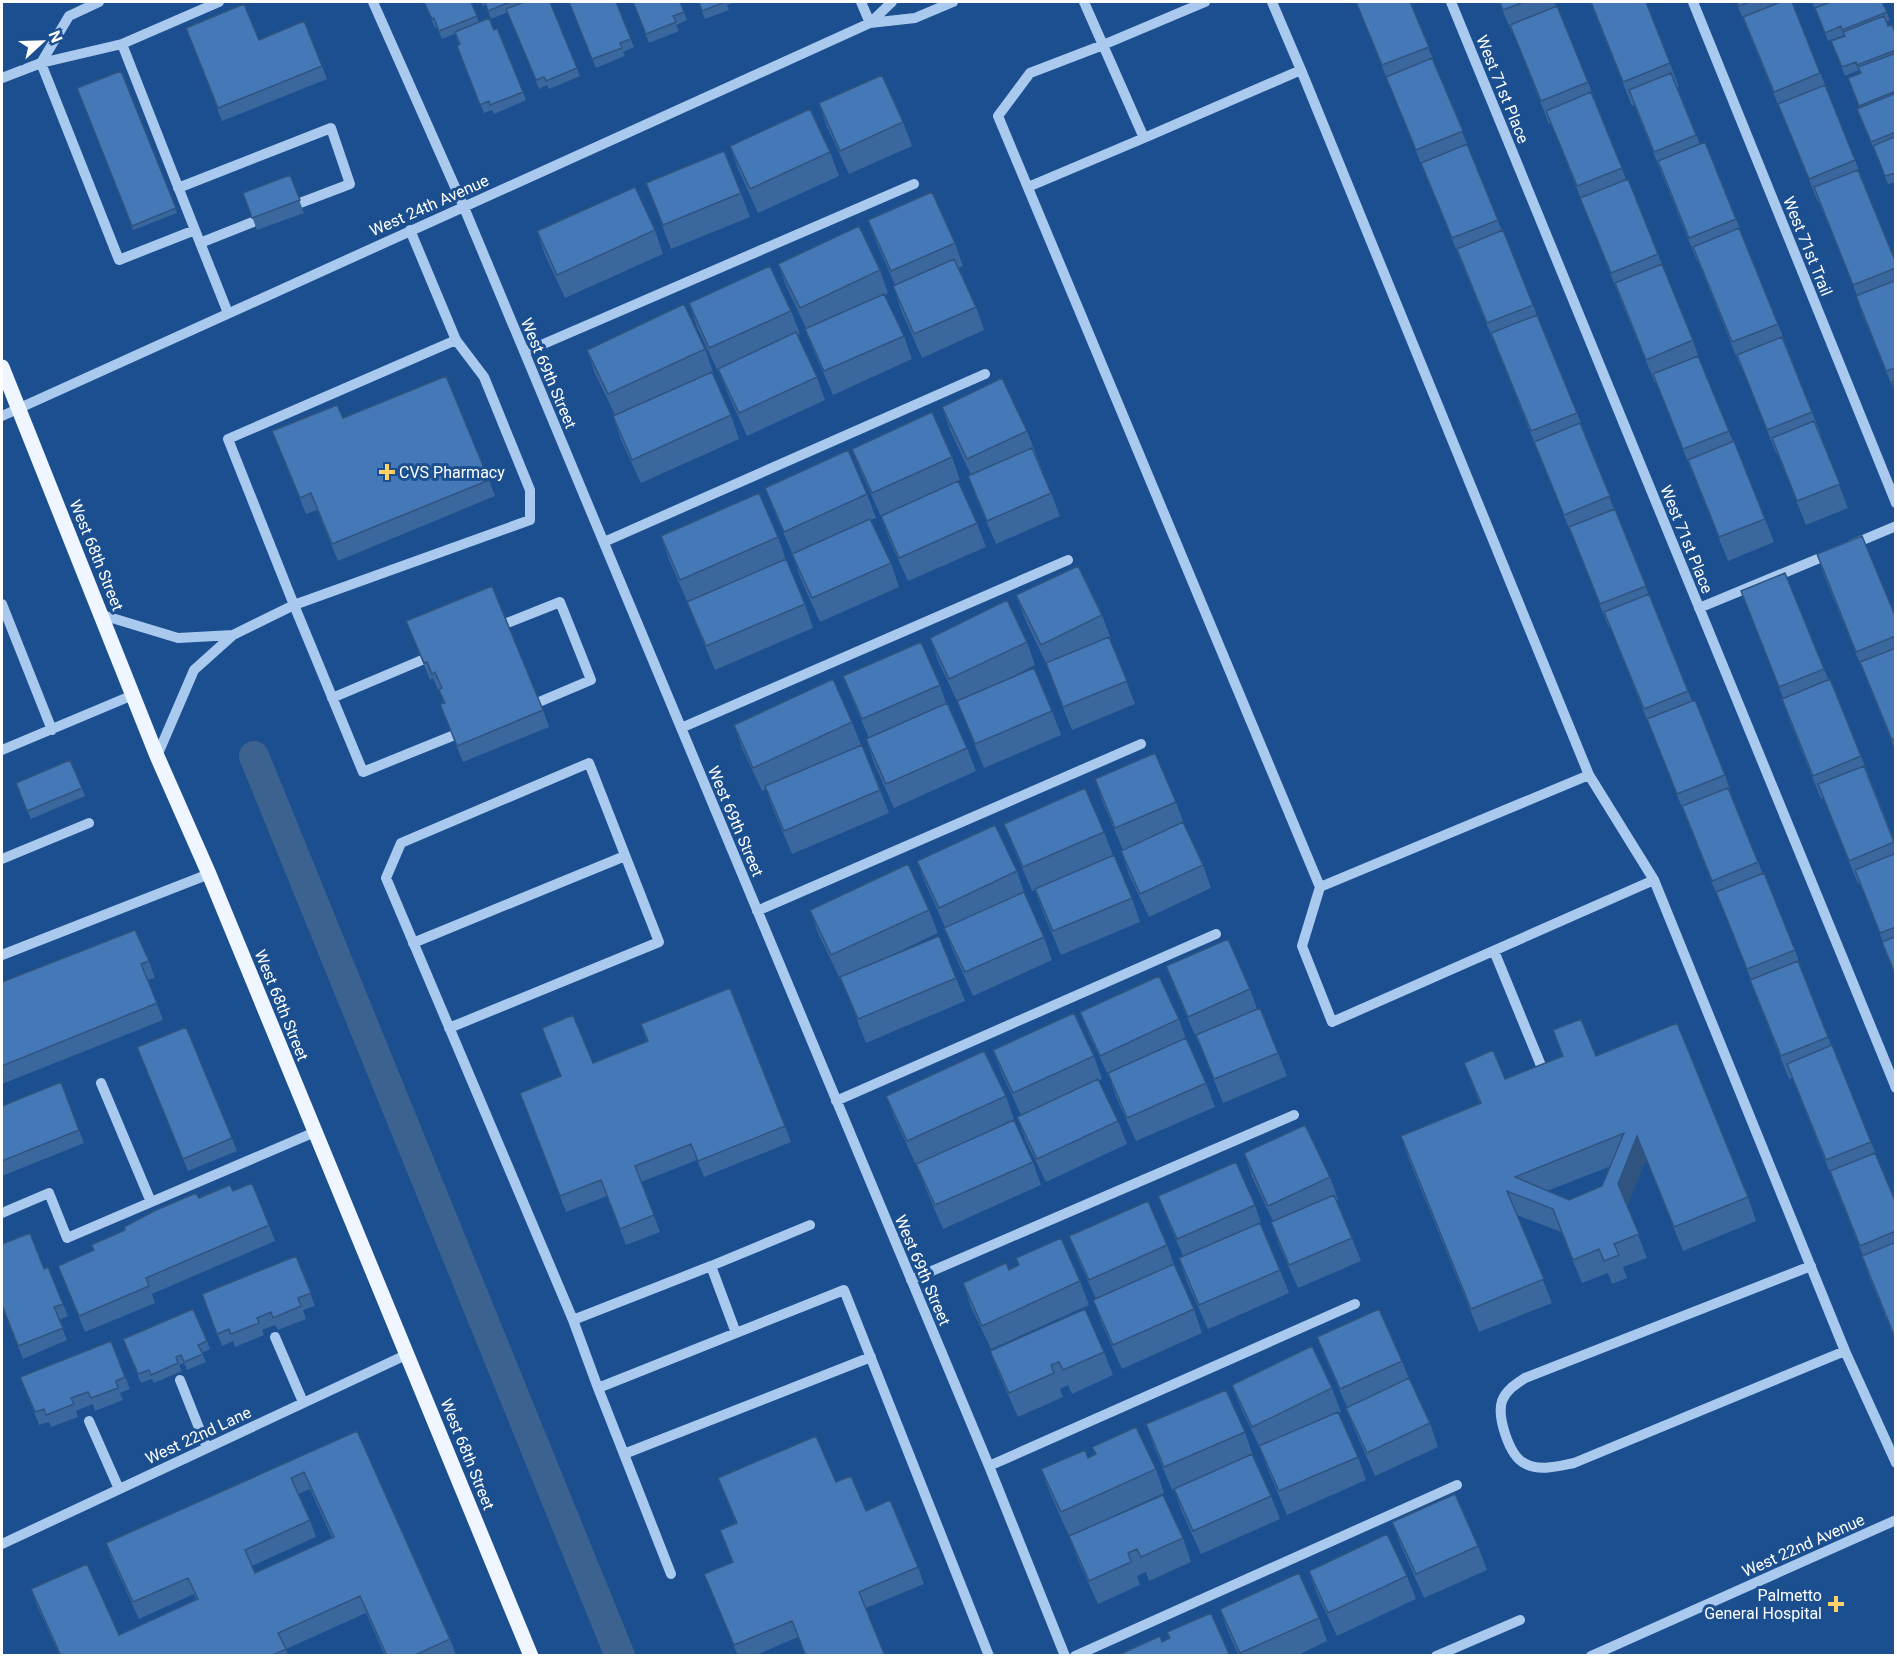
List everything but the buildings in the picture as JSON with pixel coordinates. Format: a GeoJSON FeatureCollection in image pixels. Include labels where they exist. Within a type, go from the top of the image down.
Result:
{"type":"FeatureCollection","features":[{"type":"Feature","properties":{"kind":"main road","name":"West 68th Street"},"geometry":{"type":"LineString","coordinates":[[2,367],[157,756],[209,874],[531,1656]]}},
{"type":"Feature","properties":{"kind":"street"},"geometry":{"type":"LineString","coordinates":[[41,63],[69,16],[86,4],[99,2]]}},
{"type":"Feature","properties":{"kind":"street"},"geometry":{"type":"LineString","coordinates":[[2,78],[41,63],[122,44],[219,2]]}},
{"type":"Feature","properties":{"kind":"street","name":"West 69th Street"},"geometry":{"type":"LineString","coordinates":[[373,2],[525,352],[989,1466],[1065,1656]]}},
{"type":"Feature","properties":{"kind":"street"},"geometry":{"type":"LineString","coordinates":[[861,2],[870,23]]}},
{"type":"Feature","properties":{"kind":"street","name":"West 24th Avenue"},"geometry":{"type":"LineString","coordinates":[[870,23],[892,2]]}},
{"type":"Feature","properties":{"kind":"street","name":"West 24th Avenue"},"geometry":{"type":"LineString","coordinates":[[2,416],[870,23],[915,18],[953,2]]}},
{"type":"Feature","properties":{"kind":"street"},"geometry":{"type":"LineString","coordinates":[[1084,2],[1144,138]]}},
{"type":"Feature","properties":{"kind":"street"},"geometry":{"type":"LineString","coordinates":[[1205,2],[1030,73],[998,116],[1320,887],[1302,946],[1332,1022],[1654,880]]}},
{"type":"Feature","properties":{"kind":"street"},"geometry":{"type":"LineString","coordinates":[[1272,2],[1589,775],[1654,880],[1845,1351],[1896,1463]]}},
{"type":"Feature","properties":{"kind":"street","name":"West 71st Place"},"geometry":{"type":"LineString","coordinates":[[1451,2],[1896,1088]]}},
{"type":"Feature","properties":{"kind":"street","name":"West 71st Trail"},"geometry":{"type":"LineString","coordinates":[[1693,2],[1896,502]]}},
{"type":"Feature","properties":{"kind":"street"},"geometry":{"type":"LineString","coordinates":[[122,44],[228,313]]}},
{"type":"Feature","properties":{"kind":"street"},"geometry":{"type":"LineString","coordinates":[[41,63],[119,260],[195,230]]}},
{"type":"Feature","properties":{"kind":"street"},"geometry":{"type":"LineString","coordinates":[[1028,187],[1301,70]]}},
{"type":"Feature","properties":{"kind":"street"},"geometry":{"type":"LineString","coordinates":[[178,188],[330,128],[350,184],[300,203]]}},
{"type":"Feature","properties":{"kind":"street"},"geometry":{"type":"LineString","coordinates":[[525,352],[914,184]]}},
{"type":"Feature","properties":{"kind":"street"},"geometry":{"type":"LineString","coordinates":[[200,243],[254,222]]}},
{"type":"Feature","properties":{"kind":"street"},"geometry":{"type":"LineString","coordinates":[[157,756],[194,670],[233,635],[294,605],[530,520],[530,490],[484,377],[456,340],[410,230]]}},
{"type":"Feature","properties":{"kind":"street"},"geometry":{"type":"LineString","coordinates":[[452,736],[363,772],[228,439],[456,340]]}},
{"type":"Feature","properties":{"kind":"street"},"geometry":{"type":"LineString","coordinates":[[604,542],[985,374]]}},
{"type":"Feature","properties":{"kind":"street"},"geometry":{"type":"LineString","coordinates":[[1699,608],[1896,526]]}},
{"type":"Feature","properties":{"kind":"street"},"geometry":{"type":"LineString","coordinates":[[681,728],[1068,560]]}},
{"type":"Feature","properties":{"kind":"street"},"geometry":{"type":"LineString","coordinates":[[507,623],[560,602],[591,680],[539,702]]}},
{"type":"Feature","properties":{"kind":"street"},"geometry":{"type":"LineString","coordinates":[[2,604],[52,730]]}},
{"type":"Feature","properties":{"kind":"street"},"geometry":{"type":"LineString","coordinates":[[102,615],[177,638],[233,635]]}},
{"type":"Feature","properties":{"kind":"street"},"geometry":{"type":"LineString","coordinates":[[332,698],[422,660]]}},
{"type":"Feature","properties":{"kind":"street"},"geometry":{"type":"LineString","coordinates":[[2,750],[133,695]]}},
{"type":"Feature","properties":{"kind":"street"},"geometry":{"type":"LineString","coordinates":[[757,911],[1141,744]]}},
{"type":"Feature","properties":{"kind":"street"},"geometry":{"type":"LineString","coordinates":[[449,1028],[659,942],[590,763],[402,843],[386,878],[413,943],[449,1028],[573,1320],[671,1574]]}},
{"type":"Feature","properties":{"kind":"street"},"geometry":{"type":"LineString","coordinates":[[1320,887],[1589,775]]}},
{"type":"Feature","properties":{"kind":"street"},"geometry":{"type":"LineString","coordinates":[[2,859],[89,824]]}},
{"type":"Feature","properties":{"kind":"street"},"geometry":{"type":"LineString","coordinates":[[413,943],[626,856]]}},
{"type":"Feature","properties":{"kind":"street"},"geometry":{"type":"LineString","coordinates":[[2,955],[209,874]]}},
{"type":"Feature","properties":{"kind":"street"},"geometry":{"type":"LineString","coordinates":[[837,1101],[1216,934]]}},
{"type":"Feature","properties":{"kind":"street"},"geometry":{"type":"LineString","coordinates":[[1494,951],[1542,1068]]}},
{"type":"Feature","properties":{"kind":"street"},"geometry":{"type":"LineString","coordinates":[[102,1083],[151,1202]]}},
{"type":"Feature","properties":{"kind":"street"},"geometry":{"type":"LineString","coordinates":[[911,1280],[1294,1115]]}},
{"type":"Feature","properties":{"kind":"street"},"geometry":{"type":"LineString","coordinates":[[2,1213],[49,1193],[67,1238],[315,1132]]}},
{"type":"Feature","properties":{"kind":"street"},"geometry":{"type":"LineString","coordinates":[[573,1320],[810,1225]]}},
{"type":"Feature","properties":{"kind":"street"},"geometry":{"type":"LineString","coordinates":[[711,1266],[736,1333]]}},
{"type":"Feature","properties":{"kind":"street"},"geometry":{"type":"LineString","coordinates":[[1810,1266],[1525,1378],[1510,1389],[1502,1401],[1500,1420],[1510,1446],[1524,1463],[1546,1468],[1574,1463],[1845,1351]]}},
{"type":"Feature","properties":{"kind":"street"},"geometry":{"type":"LineString","coordinates":[[598,1388],[844,1290],[989,1656]]}},
{"type":"Feature","properties":{"kind":"street"},"geometry":{"type":"LineString","coordinates":[[989,1466],[1355,1304]]}},
{"type":"Feature","properties":{"kind":"street"},"geometry":{"type":"LineString","coordinates":[[275,1337],[303,1402]]}},
{"type":"Feature","properties":{"kind":"street","name":"West 22nd Lane"},"geometry":{"type":"LineString","coordinates":[[2,1545],[408,1354]]}},
{"type":"Feature","properties":{"kind":"street"},"geometry":{"type":"LineString","coordinates":[[624,1454],[871,1357]]}},
{"type":"Feature","properties":{"kind":"street"},"geometry":{"type":"LineString","coordinates":[[180,1380],[207,1448]]}},
{"type":"Feature","properties":{"kind":"street"},"geometry":{"type":"LineString","coordinates":[[89,1420],[119,1489]]}},
{"type":"Feature","properties":{"kind":"street"},"geometry":{"type":"LineString","coordinates":[[1075,1656],[1457,1485]]}},
{"type":"Feature","properties":{"kind":"street","name":"West 22nd Avenue"},"geometry":{"type":"LineString","coordinates":[[1591,1656],[1896,1520]]}},
{"type":"Feature","properties":{"kind":"street"},"geometry":{"type":"LineString","coordinates":[[1436,1656],[1520,1620]]}},
{"type":"Feature","properties":{"kind":"waterway"},"geometry":{"type":"LineString","coordinates":[[254,756],[620,1656]]}},
{"type":"Feature","properties":{"kind":"place","name":"CVS Pharmacy"},"geometry":{"type":"Point","coordinates":[387,472]}},
{"type":"Feature","properties":{"kind":"place","name":"Palmetto General Hospital"},"geometry":{"type":"Point","coordinates":[1836,1604]}}]}
